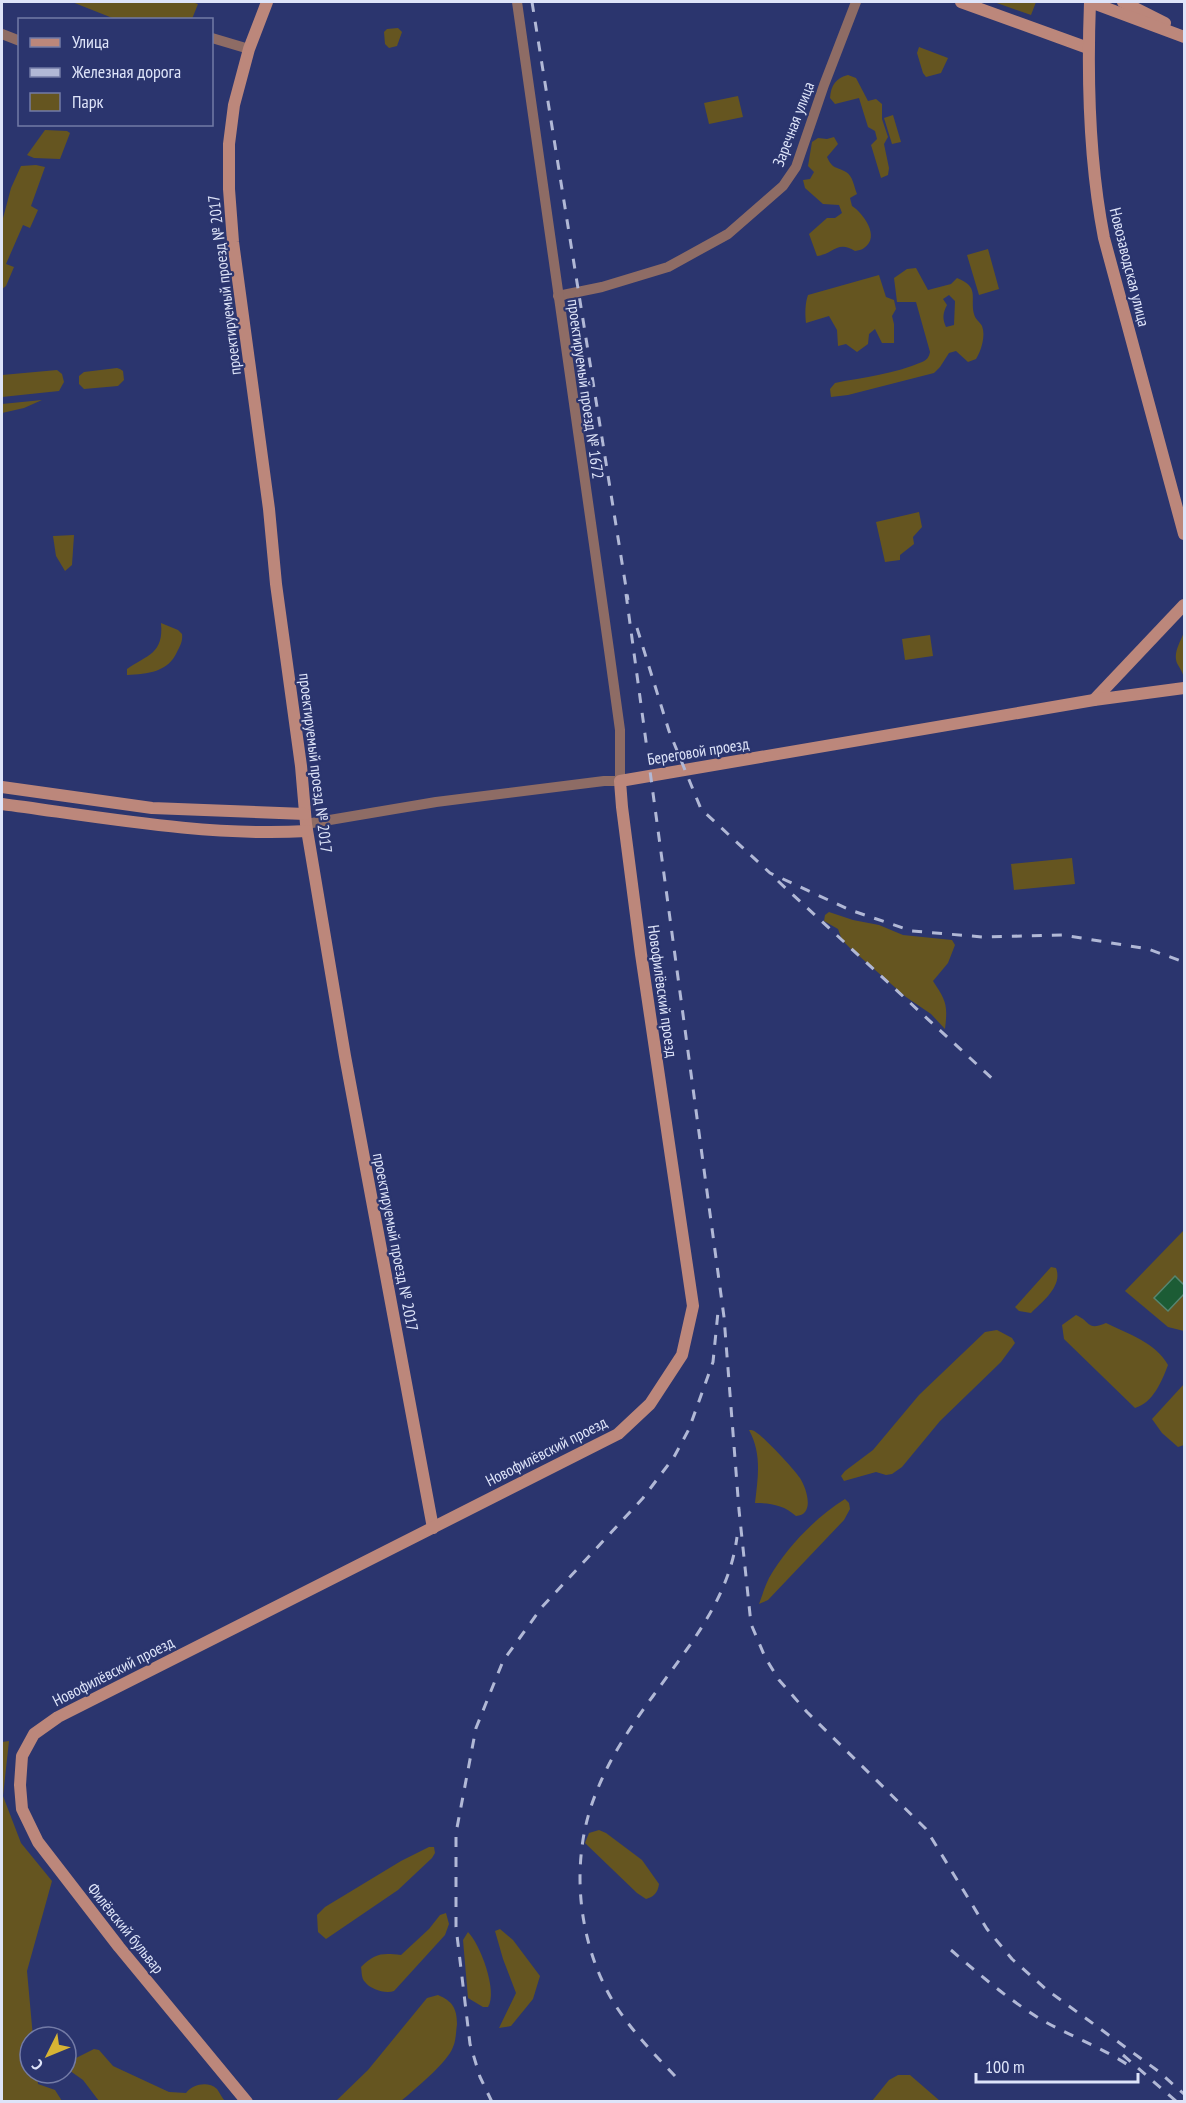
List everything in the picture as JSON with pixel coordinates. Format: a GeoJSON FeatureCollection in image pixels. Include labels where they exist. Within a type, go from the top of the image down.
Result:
{"type":"FeatureCollection","features":[{"type":"Feature","properties":{"kind":"street","name":"проектируемый проезд № 2017"},"geometry":{"type":"LineString","coordinates":[[267,2],[249,50],[234,105],[229,144],[229,189],[235,252],[301,766],[306,823],[347,1066],[433,1528]]}},
{"type":"Feature","properties":{"kind":"street","name":"проектируемый проезд № 1672"},"geometry":{"type":"LineString","coordinates":[[517,2],[620,730],[620,781]]}},
{"type":"Feature","properties":{"kind":"street","name":"Заречная улица"},"geometry":{"type":"LineString","coordinates":[[558,296],[602,287],[668,267],[728,234],[783,186],[796,167],[856,2]]}},
{"type":"Feature","properties":{"kind":"street"},"geometry":{"type":"LineString","coordinates":[[961,2],[1088,48]]}},
{"type":"Feature","properties":{"kind":"street"},"geometry":{"type":"LineString","coordinates":[[1090,2],[1185,37]]}},
{"type":"Feature","properties":{"kind":"street","name":"Новозаводская улица"},"geometry":{"type":"LineString","coordinates":[[1090,2],[1088,48],[1096,198],[1104,238],[1185,534]]}},
{"type":"Feature","properties":{"kind":"street"},"geometry":{"type":"LineString","coordinates":[[1123,2],[1185,33]]}},
{"type":"Feature","properties":{"kind":"street"},"geometry":{"type":"LineString","coordinates":[[2,34],[18,40]]}},
{"type":"Feature","properties":{"kind":"street"},"geometry":{"type":"LineString","coordinates":[[213,38],[249,50]]}},
{"type":"Feature","properties":{"kind":"street"},"geometry":{"type":"LineString","coordinates":[[1094,700],[1185,605]]}},
{"type":"Feature","properties":{"kind":"street","name":"Береговой проезд"},"geometry":{"type":"LineString","coordinates":[[306,823],[460,799],[620,781],[1094,700],[1185,688]]}},
{"type":"Feature","properties":{"kind":"street","name":"Новофилёвский проезд"},"geometry":{"type":"LineString","coordinates":[[22,1756],[34,1734],[58,1717],[618,1434],[650,1404],[682,1355],[693,1306],[640,954],[620,781]]}},
{"type":"Feature","properties":{"kind":"street"},"geometry":{"type":"LineString","coordinates":[[2,787],[152,808],[306,823]]}},
{"type":"Feature","properties":{"kind":"street"},"geometry":{"type":"LineString","coordinates":[[2,804],[152,824],[272,833],[306,823]]}},
{"type":"Feature","properties":{"kind":"street","name":"Филёвский бульвар"},"geometry":{"type":"LineString","coordinates":[[22,1756],[20,1785],[22,1809],[38,1842],[119,1947],[247,2102]]}},
{"type":"Feature","properties":{"kind":"green space"},"geometry":{"type":"Polygon","coordinates":[[[72,2],[192,2],[198,4],[192,18],[112,18],[72,2]]]}},
{"type":"Feature","properties":{"kind":"green space"},"geometry":{"type":"Polygon","coordinates":[[[994,2],[1036,2],[1031,15],[994,2]]]}},
{"type":"Feature","properties":{"kind":"green space"},"geometry":{"type":"Polygon","coordinates":[[[398,28],[402,32],[397,46],[389,48],[385,44],[384,32],[387,29],[398,28]]]}},
{"type":"Feature","properties":{"kind":"green space"},"geometry":{"type":"Polygon","coordinates":[[[919,47],[948,58],[941,73],[926,77],[917,53],[919,47]]]}},
{"type":"Feature","properties":{"kind":"green space"},"geometry":{"type":"Polygon","coordinates":[[[848,75],[856,78],[868,101],[876,99],[882,104],[882,119],[888,137],[884,144],[889,168],[888,175],[881,178],[871,145],[877,139],[875,131],[868,127],[859,98],[835,104],[830,98],[835,83],[848,75]]]}},
{"type":"Feature","properties":{"kind":"green space"},"geometry":{"type":"Polygon","coordinates":[[[738,96],[743,117],[709,124],[704,103],[738,96]]]}},
{"type":"Feature","properties":{"kind":"green space"},"geometry":{"type":"Polygon","coordinates":[[[893,115],[901,142],[892,144],[884,118],[893,115]]]}},
{"type":"Feature","properties":{"kind":"green space"},"geometry":{"type":"Polygon","coordinates":[[[45,130],[70,133],[60,159],[34,158],[27,155],[45,130]]]}},
{"type":"Feature","properties":{"kind":"green space"},"geometry":{"type":"Polygon","coordinates":[[[834,137],[838,144],[827,157],[833,166],[846,172],[852,179],[857,194],[850,198],[852,206],[865,219],[871,232],[871,238],[861,250],[855,251],[840,247],[817,256],[809,234],[827,218],[835,218],[842,213],[839,205],[823,204],[805,188],[803,180],[810,179],[814,172],[808,166],[812,142],[818,138],[834,137]]]}},
{"type":"Feature","properties":{"kind":"green space"},"geometry":{"type":"Polygon","coordinates":[[[21,166],[45,167],[31,206],[38,210],[30,228],[23,225],[6,264],[14,267],[6,286],[2,289],[2,222],[11,188],[21,166]]]}},
{"type":"Feature","properties":{"kind":"green space"},"geometry":{"type":"Polygon","coordinates":[[[988,249],[999,289],[979,295],[967,255],[988,249]]]}},
{"type":"Feature","properties":{"kind":"green space"},"geometry":{"type":"Polygon","coordinates":[[[916,268],[928,290],[951,284],[957,278],[969,285],[973,293],[975,316],[983,330],[980,352],[976,359],[968,362],[956,351],[949,353],[934,373],[848,395],[831,397],[830,389],[835,383],[901,370],[924,361],[928,357],[930,352],[916,302],[897,302],[894,278],[907,269],[916,268]],[[949,295],[943,299],[947,305],[943,316],[946,327],[954,325],[955,301],[949,295]]]}},
{"type":"Feature","properties":{"kind":"green space"},"geometry":{"type":"Polygon","coordinates":[[[879,275],[886,297],[894,300],[896,309],[892,316],[894,343],[882,343],[875,329],[869,334],[868,344],[857,352],[846,344],[838,346],[837,330],[829,316],[806,323],[808,295],[879,275]]]}},
{"type":"Feature","properties":{"kind":"green space"},"geometry":{"type":"Polygon","coordinates":[[[117,368],[123,371],[124,380],[118,386],[84,389],[79,384],[79,376],[84,372],[117,368]]]}},
{"type":"Feature","properties":{"kind":"green space"},"geometry":{"type":"Polygon","coordinates":[[[57,370],[62,374],[64,382],[59,391],[2,397],[2,375],[57,370]]]}},
{"type":"Feature","properties":{"kind":"green space"},"geometry":{"type":"Polygon","coordinates":[[[42,400],[24,408],[2,413],[2,404],[42,400]]]}},
{"type":"Feature","properties":{"kind":"green space"},"geometry":{"type":"Polygon","coordinates":[[[919,512],[922,527],[913,537],[914,544],[900,555],[900,560],[885,562],[876,522],[919,512]]]}},
{"type":"Feature","properties":{"kind":"green space"},"geometry":{"type":"Polygon","coordinates":[[[74,535],[72,565],[65,571],[56,556],[53,536],[74,535]]]}},
{"type":"Feature","properties":{"kind":"green space"},"geometry":{"type":"Polygon","coordinates":[[[161,623],[182,634],[181,643],[173,659],[156,671],[127,675],[127,669],[157,647],[160,641],[161,623]]]}},
{"type":"Feature","properties":{"kind":"green space"},"geometry":{"type":"Polygon","coordinates":[[[1184,632],[1184,679],[1176,657],[1184,632]]]}},
{"type":"Feature","properties":{"kind":"green space"},"geometry":{"type":"Polygon","coordinates":[[[930,635],[933,656],[905,660],[902,639],[930,635]]]}},
{"type":"Feature","properties":{"kind":"green space"},"geometry":{"type":"Polygon","coordinates":[[[1072,858],[1075,884],[1014,890],[1011,864],[1072,858]]]}},
{"type":"Feature","properties":{"kind":"green space"},"geometry":{"type":"Polygon","coordinates":[[[829,912],[879,925],[903,935],[952,940],[955,945],[948,963],[933,981],[945,1003],[945,1029],[931,1014],[906,997],[842,940],[838,929],[824,921],[825,915],[829,912]]]}},
{"type":"Feature","properties":{"kind":"green space"},"geometry":{"type":"Polygon","coordinates":[[[1184,1230],[1184,1331],[1168,1327],[1125,1291],[1184,1230]]]}},
{"type":"Feature","properties":{"kind":"green space"},"geometry":{"type":"Polygon","coordinates":[[[1051,1267],[1056,1268],[1057,1281],[1051,1293],[1031,1313],[1019,1311],[1015,1307],[1051,1267]]]}},
{"type":"Feature","properties":{"kind":"green space"},"geometry":{"type":"Polygon","coordinates":[[[1076,1315],[1092,1326],[1106,1323],[1132,1335],[1163,1357],[1168,1365],[1160,1384],[1147,1401],[1135,1408],[1064,1339],[1062,1325],[1076,1315]]]}},
{"type":"Feature","properties":{"kind":"green space"},"geometry":{"type":"Polygon","coordinates":[[[997,1330],[1012,1338],[1015,1343],[1001,1362],[940,1421],[902,1467],[892,1474],[876,1472],[844,1481],[841,1476],[845,1471],[873,1450],[919,1395],[985,1332],[997,1330]]]}},
{"type":"Feature","properties":{"kind":"green space"},"geometry":{"type":"Polygon","coordinates":[[[1184,1384],[1184,1445],[1178,1447],[1162,1433],[1152,1419],[1184,1384]]]}},
{"type":"Feature","properties":{"kind":"green space"},"geometry":{"type":"Polygon","coordinates":[[[749,1430],[755,1431],[767,1441],[800,1478],[808,1501],[806,1511],[802,1515],[796,1516],[777,1505],[755,1503],[757,1457],[749,1430]]]}},
{"type":"Feature","properties":{"kind":"green space"},"geometry":{"type":"Polygon","coordinates":[[[845,1499],[850,1509],[844,1520],[768,1600],[759,1604],[769,1578],[793,1545],[823,1515],[845,1499]]]}},
{"type":"Feature","properties":{"kind":"green space"},"geometry":{"type":"Polygon","coordinates":[[[9,1741],[3,1796],[21,1843],[52,1881],[27,1971],[32,2025],[18,2025],[18,2085],[41,2085],[55,2090],[62,2101],[2,2101],[2,1742],[9,1741]]]}},
{"type":"Feature","properties":{"kind":"green space"},"geometry":{"type":"Polygon","coordinates":[[[599,1830],[642,1860],[659,1884],[657,1892],[646,1899],[637,1893],[585,1843],[589,1833],[599,1830]]]}},
{"type":"Feature","properties":{"kind":"green space"},"geometry":{"type":"Polygon","coordinates":[[[429,1847],[434,1847],[435,1853],[432,1858],[398,1890],[326,1939],[318,1932],[317,1915],[325,1907],[401,1861],[429,1847]]]}},
{"type":"Feature","properties":{"kind":"green space"},"geometry":{"type":"Polygon","coordinates":[[[446,1913],[449,1924],[445,1935],[394,1991],[378,1990],[365,1982],[361,1967],[366,1962],[379,1955],[401,1955],[429,1929],[440,1915],[446,1913]]]}},
{"type":"Feature","properties":{"kind":"green space"},"geometry":{"type":"Polygon","coordinates":[[[500,1929],[513,1940],[540,1976],[533,1999],[511,2026],[499,2028],[516,1993],[495,1931],[500,1929]]]}},
{"type":"Feature","properties":{"kind":"green space"},"geometry":{"type":"Polygon","coordinates":[[[468,1932],[478,1947],[489,1979],[491,2000],[488,2007],[483,2007],[468,1998],[463,1940],[468,1932]]]}},
{"type":"Feature","properties":{"kind":"green space"},"geometry":{"type":"Polygon","coordinates":[[[438,1995],[453,2006],[457,2024],[453,2047],[438,2068],[401,2101],[336,2101],[368,2070],[427,1998],[438,1995]]]}},
{"type":"Feature","properties":{"kind":"green space"},"geometry":{"type":"Polygon","coordinates":[[[94,2049],[99,2050],[113,2066],[169,2092],[186,2093],[205,2084],[217,2089],[225,2101],[99,2101],[78,2076],[78,2057],[94,2049]]]}},
{"type":"Feature","properties":{"kind":"green space"},"geometry":{"type":"Polygon","coordinates":[[[898,2075],[910,2075],[940,2101],[872,2101],[889,2080],[898,2075]]]}},
{"type":"Feature","properties":{"kind":"shaded area"},"geometry":{"type":"Polygon","coordinates":[[[1175,1276],[1184,1285],[1184,1294],[1168,1311],[1154,1298],[1175,1276]]]}},
{"type":"Feature","properties":{"kind":"railway"},"geometry":{"type":"LineString","coordinates":[[532,2],[628,600]]}},
{"type":"Feature","properties":{"kind":"railway"},"geometry":{"type":"LineString","coordinates":[[626,594],[724,1317],[739,1510],[751,1624],[765,1657],[779,1680],[807,1712],[926,1829],[987,1929],[1012,1959],[1047,1990],[1158,2071],[1184,2094]]}},
{"type":"Feature","properties":{"kind":"railway"},"geometry":{"type":"LineString","coordinates":[[637,628],[669,731],[701,809],[770,873],[850,910],[912,931],[983,937],[1063,935],[1148,949],[1184,962]]}},
{"type":"Feature","properties":{"kind":"railway"},"geometry":{"type":"LineString","coordinates":[[778,881],[996,1082]]}},
{"type":"Feature","properties":{"kind":"railway"},"geometry":{"type":"LineString","coordinates":[[492,2102],[480,2077],[470,2044],[456,1927],[456,1833],[476,1728],[503,1661],[542,1607],[643,1498],[674,1457],[689,1429],[713,1362],[718,1312]]}},
{"type":"Feature","properties":{"kind":"railway"},"geometry":{"type":"LineString","coordinates":[[675,2076],[628,2023],[601,1979],[585,1927],[581,1900],[582,1845],[596,1793],[608,1767],[637,1719],[706,1621],[726,1581],[737,1537]]}},
{"type":"Feature","properties":{"kind":"railway"},"geometry":{"type":"LineString","coordinates":[[951,1950],[995,1987],[1030,2012],[1128,2065]]}},
{"type":"Feature","properties":{"kind":"railway"},"geometry":{"type":"LineString","coordinates":[[1123,2055],[1177,2102]]}}]}
